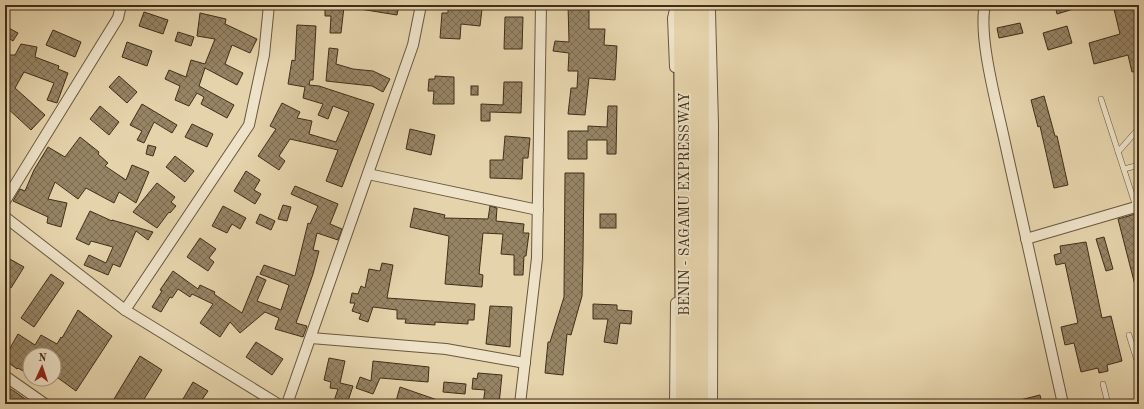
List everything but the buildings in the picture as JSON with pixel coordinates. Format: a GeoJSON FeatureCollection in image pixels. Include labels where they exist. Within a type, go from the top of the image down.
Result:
{"type":"FeatureCollection","features":[{"type":"Feature","properties":{"kind":"highway","name":"BENIN - SAGAMU EXPRESSWAY"},"geometry":{"type":"LineString","coordinates":[[683,5],[685,404]]}},
{"type":"Feature","properties":{"kind":"highway"},"geometry":{"type":"LineString","coordinates":[[698,404],[700,5]]}},
{"type":"Feature","properties":{"kind":"street"},"geometry":{"type":"LineString","coordinates":[[5,202],[118,18],[121,5]]}},
{"type":"Feature","properties":{"kind":"street"},"geometry":{"type":"LineString","coordinates":[[125,310],[249,125],[264,55],[269,5]]}},
{"type":"Feature","properties":{"kind":"street"},"geometry":{"type":"LineString","coordinates":[[286,404],[311,338],[413,44],[422,5]]}},
{"type":"Feature","properties":{"kind":"street"},"geometry":{"type":"LineString","coordinates":[[520,404],[537,258],[541,5]]}},
{"type":"Feature","properties":{"kind":"street"},"geometry":{"type":"LineString","coordinates":[[675,404],[676,243],[673,18],[676,5]]}},
{"type":"Feature","properties":{"kind":"street"},"geometry":{"type":"LineString","coordinates":[[708,5],[710,11],[713,125],[712,404]]}},
{"type":"Feature","properties":{"kind":"street"},"geometry":{"type":"LineString","coordinates":[[984,5],[984,35],[1026,239],[1063,404]]}},
{"type":"Feature","properties":{"kind":"street"},"geometry":{"type":"LineString","coordinates":[[368,174],[538,210]]}},
{"type":"Feature","properties":{"kind":"street"},"geometry":{"type":"LineString","coordinates":[[1026,239],[1137,207]]}},
{"type":"Feature","properties":{"kind":"street"},"geometry":{"type":"LineString","coordinates":[[5,217],[125,310],[278,404]]}},
{"type":"Feature","properties":{"kind":"street"},"geometry":{"type":"LineString","coordinates":[[311,338],[446,349],[525,363]]}},
{"type":"Feature","properties":{"kind":"street"},"geometry":{"type":"LineString","coordinates":[[5,376],[46,404]]}},
{"type":"Feature","properties":{"kind":"lane"},"geometry":{"type":"LineString","coordinates":[[1101,99],[1137,207]]}},
{"type":"Feature","properties":{"kind":"lane"},"geometry":{"type":"LineString","coordinates":[[1118,152],[1139,128]]}},
{"type":"Feature","properties":{"kind":"lane"},"geometry":{"type":"LineString","coordinates":[[1124,169],[1139,165]]}},
{"type":"Feature","properties":{"kind":"lane"},"geometry":{"type":"LineString","coordinates":[[1129,335],[1139,367]]}},
{"type":"Feature","properties":{"kind":"lane"},"geometry":{"type":"LineString","coordinates":[[1103,384],[1108,404]]}},
{"type":"Feature","properties":{"kind":"lane"},"geometry":{"type":"LineString","coordinates":[[1118,404],[1124,404]]}}]}
